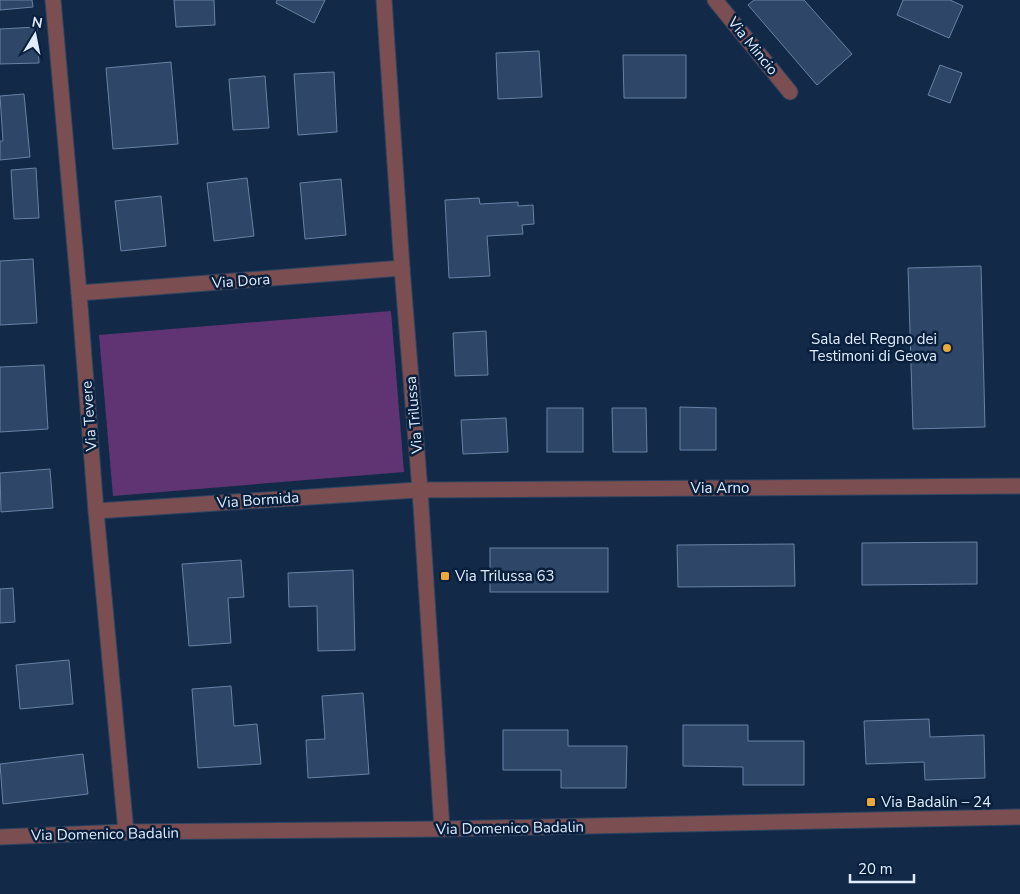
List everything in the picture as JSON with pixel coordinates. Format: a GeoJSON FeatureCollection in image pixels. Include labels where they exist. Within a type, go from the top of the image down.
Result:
{"type":"FeatureCollection","features":[{"type":"Feature","properties":{"kind":"street","name":"Via Tevere"},"geometry":{"type":"LineString","coordinates":[[53,0],[80,294],[96,511],[126,832]]}},
{"type":"Feature","properties":{"kind":"street","name":"Via Trilussa"},"geometry":{"type":"LineString","coordinates":[[384,0],[402,268],[420,490],[442,829]]}},
{"type":"Feature","properties":{"kind":"street","name":"Via Mincio"},"geometry":{"type":"LineString","coordinates":[[715,0],[790,92]]}},
{"type":"Feature","properties":{"kind":"street","name":"Via Dora"},"geometry":{"type":"LineString","coordinates":[[80,294],[402,268]]}},
{"type":"Feature","properties":{"kind":"street","name":"Via Arno"},"geometry":{"type":"LineString","coordinates":[[420,490],[1020,486]]}},
{"type":"Feature","properties":{"kind":"street","name":"Via Bormida"},"geometry":{"type":"LineString","coordinates":[[96,511],[420,490]]}},
{"type":"Feature","properties":{"kind":"street","name":"Via Domenico Badalin"},"geometry":{"type":"LineString","coordinates":[[0,837],[126,832],[442,829],[1020,816]]}},
{"type":"Feature","properties":{"kind":"shaded area"},"geometry":{"type":"Polygon","coordinates":[[[391,311],[404,472],[113,496],[99,335],[391,311]]]}},
{"type":"Feature","properties":{"kind":"building"},"geometry":{"type":"Polygon","coordinates":[[[0,0],[32,0],[33,7],[0,10],[0,0]]]}},
{"type":"Feature","properties":{"kind":"building"},"geometry":{"type":"Polygon","coordinates":[[[174,0],[214,0],[215,25],[176,27],[174,0]]]}},
{"type":"Feature","properties":{"kind":"building"},"geometry":{"type":"Polygon","coordinates":[[[277,0],[325,0],[314,23],[276,3],[277,0]]]}},
{"type":"Feature","properties":{"kind":"building"},"geometry":{"type":"Polygon","coordinates":[[[754,0],[804,0],[852,54],[817,85],[748,5],[754,0]]]}},
{"type":"Feature","properties":{"kind":"building"},"geometry":{"type":"Polygon","coordinates":[[[903,0],[950,0],[963,6],[949,38],[897,15],[903,0]]]}},
{"type":"Feature","properties":{"kind":"building"},"geometry":{"type":"Polygon","coordinates":[[[37,27],[39,63],[0,64],[0,29],[37,27]]]}},
{"type":"Feature","properties":{"kind":"building"},"geometry":{"type":"Polygon","coordinates":[[[539,51],[542,97],[498,99],[496,53],[539,51]]]}},
{"type":"Feature","properties":{"kind":"building"},"geometry":{"type":"Polygon","coordinates":[[[623,55],[686,55],[686,98],[624,98],[623,55]]]}},
{"type":"Feature","properties":{"kind":"building"},"geometry":{"type":"Polygon","coordinates":[[[171,62],[178,144],[113,149],[106,68],[171,62]]]}},
{"type":"Feature","properties":{"kind":"building"},"geometry":{"type":"Polygon","coordinates":[[[940,65],[962,73],[950,103],[928,95],[940,65]]]}},
{"type":"Feature","properties":{"kind":"building"},"geometry":{"type":"Polygon","coordinates":[[[334,72],[337,132],[298,135],[294,74],[334,72]]]}},
{"type":"Feature","properties":{"kind":"building"},"geometry":{"type":"Polygon","coordinates":[[[265,76],[269,128],[233,130],[229,79],[265,76]]]}},
{"type":"Feature","properties":{"kind":"building"},"geometry":{"type":"Polygon","coordinates":[[[24,94],[30,157],[0,160],[0,141],[3,141],[0,96],[24,94]]]}},
{"type":"Feature","properties":{"kind":"building"},"geometry":{"type":"Polygon","coordinates":[[[36,168],[39,218],[14,219],[11,170],[36,168]]]}},
{"type":"Feature","properties":{"kind":"building"},"geometry":{"type":"Polygon","coordinates":[[[247,178],[254,236],[214,241],[207,183],[247,178]]]}},
{"type":"Feature","properties":{"kind":"building"},"geometry":{"type":"Polygon","coordinates":[[[341,179],[346,235],[305,239],[300,183],[341,179]]]}},
{"type":"Feature","properties":{"kind":"building"},"geometry":{"type":"Polygon","coordinates":[[[161,196],[166,246],[121,251],[115,201],[161,196]]]}},
{"type":"Feature","properties":{"kind":"building"},"geometry":{"type":"Polygon","coordinates":[[[479,198],[480,204],[518,202],[518,206],[533,205],[534,224],[522,225],[523,234],[487,236],[490,276],[449,278],[445,200],[479,198]]]}},
{"type":"Feature","properties":{"kind":"building"},"geometry":{"type":"Polygon","coordinates":[[[33,259],[37,323],[0,325],[0,261],[33,259]]]}},
{"type":"Feature","properties":{"kind":"building","name":"Sala del Regno dei Testimoni di Geova"},"geometry":{"type":"Polygon","coordinates":[[[981,266],[985,427],[913,429],[908,268],[981,266]]]}},
{"type":"Feature","properties":{"kind":"building"},"geometry":{"type":"Polygon","coordinates":[[[486,331],[488,375],[455,376],[453,333],[486,331]]]}},
{"type":"Feature","properties":{"kind":"building"},"geometry":{"type":"Polygon","coordinates":[[[44,365],[48,429],[0,432],[0,367],[44,365]]]}},
{"type":"Feature","properties":{"kind":"building"},"geometry":{"type":"Polygon","coordinates":[[[680,407],[716,408],[716,450],[680,450],[680,407]]]}},
{"type":"Feature","properties":{"kind":"building"},"geometry":{"type":"Polygon","coordinates":[[[547,408],[583,408],[583,452],[547,452],[547,408]]]}},
{"type":"Feature","properties":{"kind":"building"},"geometry":{"type":"Polygon","coordinates":[[[612,408],[646,408],[647,452],[613,452],[612,408]]]}},
{"type":"Feature","properties":{"kind":"building"},"geometry":{"type":"Polygon","coordinates":[[[506,418],[508,452],[463,454],[461,420],[506,418]]]}},
{"type":"Feature","properties":{"kind":"building"},"geometry":{"type":"Polygon","coordinates":[[[50,469],[53,508],[1,512],[0,473],[50,469]]]}},
{"type":"Feature","properties":{"kind":"building"},"geometry":{"type":"Polygon","coordinates":[[[977,542],[977,584],[862,585],[862,543],[977,542]]]}},
{"type":"Feature","properties":{"kind":"building"},"geometry":{"type":"Polygon","coordinates":[[[794,544],[795,586],[678,587],[677,545],[794,544]]]}},
{"type":"Feature","properties":{"kind":"building"},"geometry":{"type":"Polygon","coordinates":[[[490,548],[608,548],[608,592],[490,592],[490,548]]]}},
{"type":"Feature","properties":{"kind":"building"},"geometry":{"type":"Polygon","coordinates":[[[241,560],[244,597],[228,598],[231,643],[189,646],[182,564],[241,560]]]}},
{"type":"Feature","properties":{"kind":"building"},"geometry":{"type":"Polygon","coordinates":[[[353,570],[355,650],[318,651],[317,606],[289,607],[288,573],[353,570]]]}},
{"type":"Feature","properties":{"kind":"building"},"geometry":{"type":"Polygon","coordinates":[[[13,588],[15,622],[0,623],[0,589],[13,588]]]}},
{"type":"Feature","properties":{"kind":"building"},"geometry":{"type":"Polygon","coordinates":[[[69,660],[73,704],[20,709],[16,665],[69,660]]]}},
{"type":"Feature","properties":{"kind":"building"},"geometry":{"type":"Polygon","coordinates":[[[231,686],[234,726],[257,724],[261,764],[198,768],[192,689],[231,686]]]}},
{"type":"Feature","properties":{"kind":"building"},"geometry":{"type":"Polygon","coordinates":[[[363,693],[369,774],[308,778],[306,740],[325,739],[322,696],[363,693]]]}},
{"type":"Feature","properties":{"kind":"building"},"geometry":{"type":"Polygon","coordinates":[[[929,719],[930,737],[984,735],[985,778],[925,780],[924,762],[866,764],[864,721],[929,719]]]}},
{"type":"Feature","properties":{"kind":"building"},"geometry":{"type":"Polygon","coordinates":[[[683,725],[748,725],[748,741],[804,741],[804,785],[743,785],[743,767],[683,766],[683,725]]]}},
{"type":"Feature","properties":{"kind":"building"},"geometry":{"type":"Polygon","coordinates":[[[503,730],[568,730],[568,746],[627,746],[626,788],[561,788],[561,770],[503,770],[503,730]]]}},
{"type":"Feature","properties":{"kind":"building"},"geometry":{"type":"Polygon","coordinates":[[[83,754],[88,794],[3,804],[0,764],[83,754]]]}},
{"type":"Feature","properties":{"kind":"place","name":"Sala del Regno dei Testimoni di Geova"},"geometry":{"type":"Point","coordinates":[947,348]}},
{"type":"Feature","properties":{"kind":"place","name":"Via Trilussa 63"},"geometry":{"type":"Point","coordinates":[445,576]}},
{"type":"Feature","properties":{"kind":"place","name":"Via Badalin – 24"},"geometry":{"type":"Point","coordinates":[871,802]}}]}
